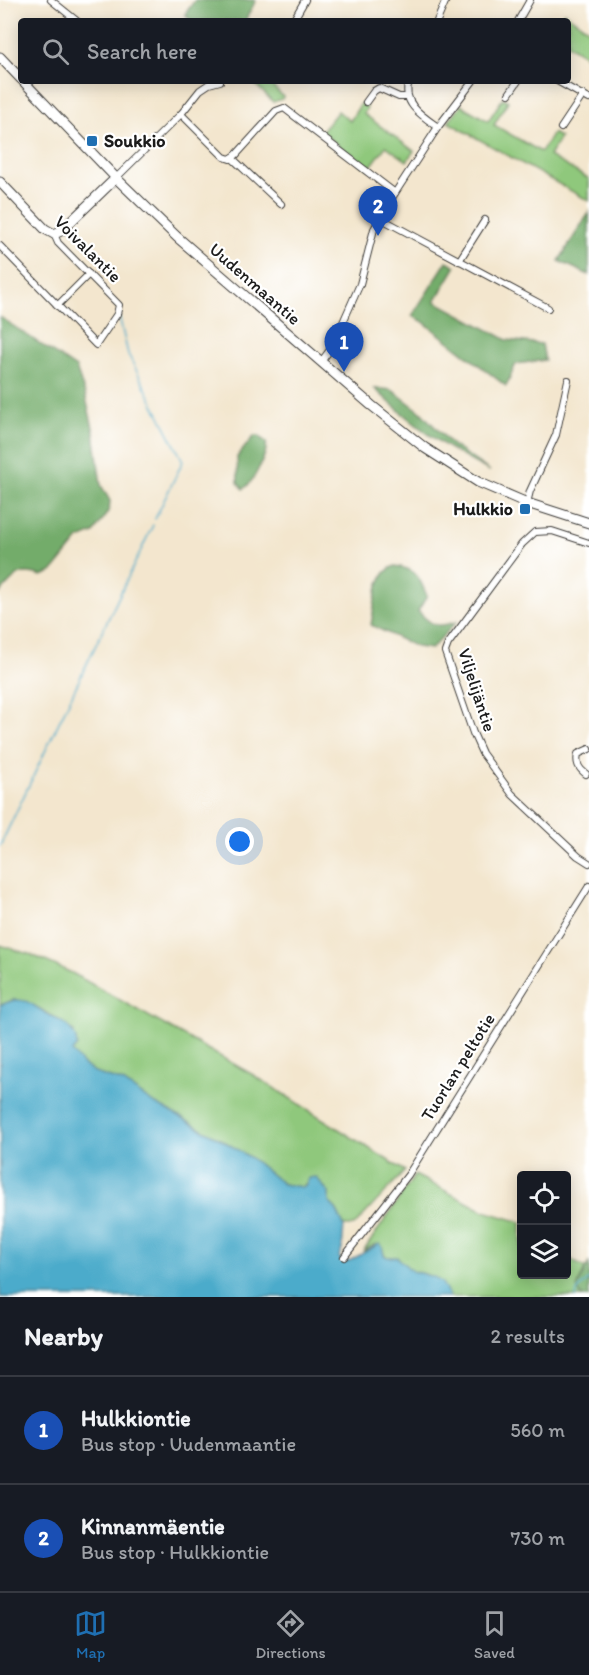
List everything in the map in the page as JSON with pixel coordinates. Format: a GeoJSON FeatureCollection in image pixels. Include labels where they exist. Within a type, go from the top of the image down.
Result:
{"type":"FeatureCollection","features":[{"type":"Feature","properties":{"kind":"main road","name":"Uudenmaantie"},"geometry":{"type":"LineString","coordinates":[[0,57],[18,76]]}},
{"type":"Feature","properties":{"kind":"main road","name":"Uudenmaantie"},"geometry":{"type":"LineString","coordinates":[[26,84],[116,178],[200,258],[392,422],[447,464],[478,482],[527,503],[589,523]]}},
{"type":"Feature","properties":{"kind":"main road"},"geometry":{"type":"LineString","coordinates":[[54,234],[61,231],[116,178]]}},
{"type":"Feature","properties":{"kind":"main road","name":"Voivalantie"},"geometry":{"type":"LineString","coordinates":[[0,182],[45,229],[54,234]]}},
{"type":"Feature","properties":{"kind":"street"},"geometry":{"type":"LineString","coordinates":[[51,0],[73,18]]}},
{"type":"Feature","properties":{"kind":"street"},"geometry":{"type":"LineString","coordinates":[[295,18],[305,0]]}},
{"type":"Feature","properties":{"kind":"street"},"geometry":{"type":"LineString","coordinates":[[437,18],[446,0]]}},
{"type":"Feature","properties":{"kind":"street"},"geometry":{"type":"LineString","coordinates":[[520,18],[531,0]]}},
{"type":"Feature","properties":{"kind":"street"},"geometry":{"type":"LineString","coordinates":[[116,178],[182,114],[200,90],[209,84]]}},
{"type":"Feature","properties":{"kind":"street"},"geometry":{"type":"LineString","coordinates":[[408,84],[408,97],[419,114],[438,127]]}},
{"type":"Feature","properties":{"kind":"street"},"geometry":{"type":"LineString","coordinates":[[321,362],[332,347],[360,284],[374,229],[438,127],[472,84]]}},
{"type":"Feature","properties":{"kind":"street"},"geometry":{"type":"LineString","coordinates":[[509,94],[516,84]]}},
{"type":"Feature","properties":{"kind":"street"},"geometry":{"type":"LineString","coordinates":[[561,128],[586,97],[563,84]]}},
{"type":"Feature","properties":{"kind":"street"},"geometry":{"type":"LineString","coordinates":[[366,102],[379,88],[399,97],[408,97]]}},
{"type":"Feature","properties":{"kind":"street"},"geometry":{"type":"LineString","coordinates":[[232,158],[276,111],[284,108],[395,193]]}},
{"type":"Feature","properties":{"kind":"street"},"geometry":{"type":"LineString","coordinates":[[182,114],[224,157],[232,158],[280,204]]}},
{"type":"Feature","properties":{"kind":"street"},"geometry":{"type":"LineString","coordinates":[[380,218],[548,308]]}},
{"type":"Feature","properties":{"kind":"street"},"geometry":{"type":"LineString","coordinates":[[459,261],[484,220]]}},
{"type":"Feature","properties":{"kind":"street","name":"Voivalantie"},"geometry":{"type":"LineString","coordinates":[[54,234],[58,243],[114,299],[119,308],[96,345],[57,306]]}},
{"type":"Feature","properties":{"kind":"street"},"geometry":{"type":"LineString","coordinates":[[0,246],[57,306],[89,274]]}},
{"type":"Feature","properties":{"kind":"street"},"geometry":{"type":"LineString","coordinates":[[527,503],[530,491],[556,435],[568,380]]}},
{"type":"Feature","properties":{"kind":"street","name":"Viljelijäntie"},"geometry":{"type":"LineString","coordinates":[[589,543],[552,531],[535,532],[522,544],[445,651],[482,753],[512,794],[578,856],[589,863]]}},
{"type":"Feature","properties":{"kind":"street"},"geometry":{"type":"LineString","coordinates":[[586,774],[580,770],[576,760],[578,754],[589,749]]}},
{"type":"Feature","properties":{"kind":"street","name":"Tuorlan peltotie"},"geometry":{"type":"LineString","coordinates":[[344,1257],[408,1175],[589,886]]}},
{"type":"Feature","properties":{"kind":"green space"},"geometry":{"type":"Polygon","coordinates":[[[195,0],[256,0],[247,18],[188,18],[185,14],[195,0]]]}},
{"type":"Feature","properties":{"kind":"green space"},"geometry":{"type":"Polygon","coordinates":[[[564,12],[589,30],[589,50],[586,56],[571,47],[571,18],[561,18],[564,12]]]}},
{"type":"Feature","properties":{"kind":"green space"},"geometry":{"type":"Polygon","coordinates":[[[255,84],[270,84],[283,97],[273,102],[255,84]]]}},
{"type":"Feature","properties":{"kind":"green space"},"geometry":{"type":"Polygon","coordinates":[[[503,98],[508,101],[494,125],[541,152],[553,133],[560,138],[549,156],[589,179],[589,201],[448,122],[461,105],[488,121],[503,98]]]}},
{"type":"Feature","properties":{"kind":"green space"},"geometry":{"type":"Polygon","coordinates":[[[361,103],[367,107],[364,114],[414,151],[407,161],[386,146],[369,169],[321,132],[338,111],[350,121],[361,103]]]}},
{"type":"Feature","properties":{"kind":"green space"},"geometry":{"type":"Polygon","coordinates":[[[589,212],[589,275],[559,261],[589,212]]]}},
{"type":"Feature","properties":{"kind":"green space"},"geometry":{"type":"Polygon","coordinates":[[[447,261],[456,266],[435,301],[507,340],[542,344],[545,360],[516,364],[506,386],[422,321],[412,316],[447,261]]]}},
{"type":"Feature","properties":{"kind":"green space"},"geometry":{"type":"Polygon","coordinates":[[[0,317],[76,368],[94,432],[101,485],[110,501],[109,510],[94,533],[79,539],[52,572],[42,576],[28,573],[18,575],[0,593],[0,317]]]}},
{"type":"Feature","properties":{"kind":"green space"},"geometry":{"type":"Polygon","coordinates":[[[374,388],[392,390],[420,411],[452,445],[490,471],[428,434],[374,388]]]}},
{"type":"Feature","properties":{"kind":"green space"},"geometry":{"type":"Polygon","coordinates":[[[254,436],[266,442],[265,453],[255,475],[243,489],[238,483],[237,457],[254,436]]]}},
{"type":"Feature","properties":{"kind":"green space"},"geometry":{"type":"Polygon","coordinates":[[[395,566],[408,569],[419,579],[427,596],[418,611],[427,620],[439,625],[456,622],[431,649],[416,647],[371,625],[379,583],[388,570],[395,566]]]}},
{"type":"Feature","properties":{"kind":"green space"},"geometry":{"type":"Polygon","coordinates":[[[0,945],[32,955],[72,973],[255,1076],[405,1171],[354,1226],[344,1226],[336,1209],[329,1202],[329,1193],[325,1189],[307,1182],[302,1187],[283,1184],[251,1158],[222,1140],[152,1102],[123,1082],[98,1074],[83,1065],[71,1052],[74,1032],[46,1012],[20,1001],[12,1000],[0,1005],[0,945]]]}},
{"type":"Feature","properties":{"kind":"green space"},"geometry":{"type":"Polygon","coordinates":[[[415,1175],[484,1211],[517,1221],[517,1279],[571,1279],[571,1259],[585,1268],[577,1288],[582,1297],[450,1297],[432,1278],[423,1273],[411,1271],[395,1258],[387,1257],[375,1244],[363,1252],[415,1175]]]}},
{"type":"Feature","properties":{"kind":"green space"},"geometry":{"type":"Polygon","coordinates":[[[589,1262],[589,1297],[582,1297],[577,1288],[589,1262]]]}},
{"type":"Feature","properties":{"kind":"water"},"geometry":{"type":"Polygon","coordinates":[[[14,1000],[29,1002],[69,1028],[76,1039],[77,1046],[72,1052],[83,1065],[98,1074],[123,1082],[152,1102],[222,1140],[251,1158],[283,1184],[302,1187],[306,1185],[309,1178],[316,1177],[329,1193],[329,1202],[336,1209],[344,1226],[342,1250],[339,1256],[341,1260],[349,1261],[379,1244],[387,1257],[397,1257],[412,1271],[434,1277],[442,1283],[450,1297],[0,1297],[0,1005],[14,1000]]]}},
{"type":"Feature","properties":{"kind":"waterway"},"geometry":{"type":"LineString","coordinates":[[119,316],[128,354],[183,461],[155,519]]}},
{"type":"Feature","properties":{"kind":"waterway"},"geometry":{"type":"LineString","coordinates":[[0,846],[153,525]]}},
{"type":"Feature","properties":{"kind":"waterway"},"geometry":{"type":"LineString","coordinates":[[576,1297],[577,1291],[589,1279]]}},
{"type":"Feature","properties":{"kind":"place","name":"Soukkio"},"geometry":{"type":"Point","coordinates":[92,141]}},
{"type":"Feature","properties":{"kind":"place","name":"Kinnanmäentie"},"geometry":{"type":"Point","coordinates":[378,236]}},
{"type":"Feature","properties":{"kind":"place","name":"Hulkkiontie"},"geometry":{"type":"Point","coordinates":[344,372]}},
{"type":"Feature","properties":{"kind":"place","name":"Hulkkio"},"geometry":{"type":"Point","coordinates":[525,509]}}]}
